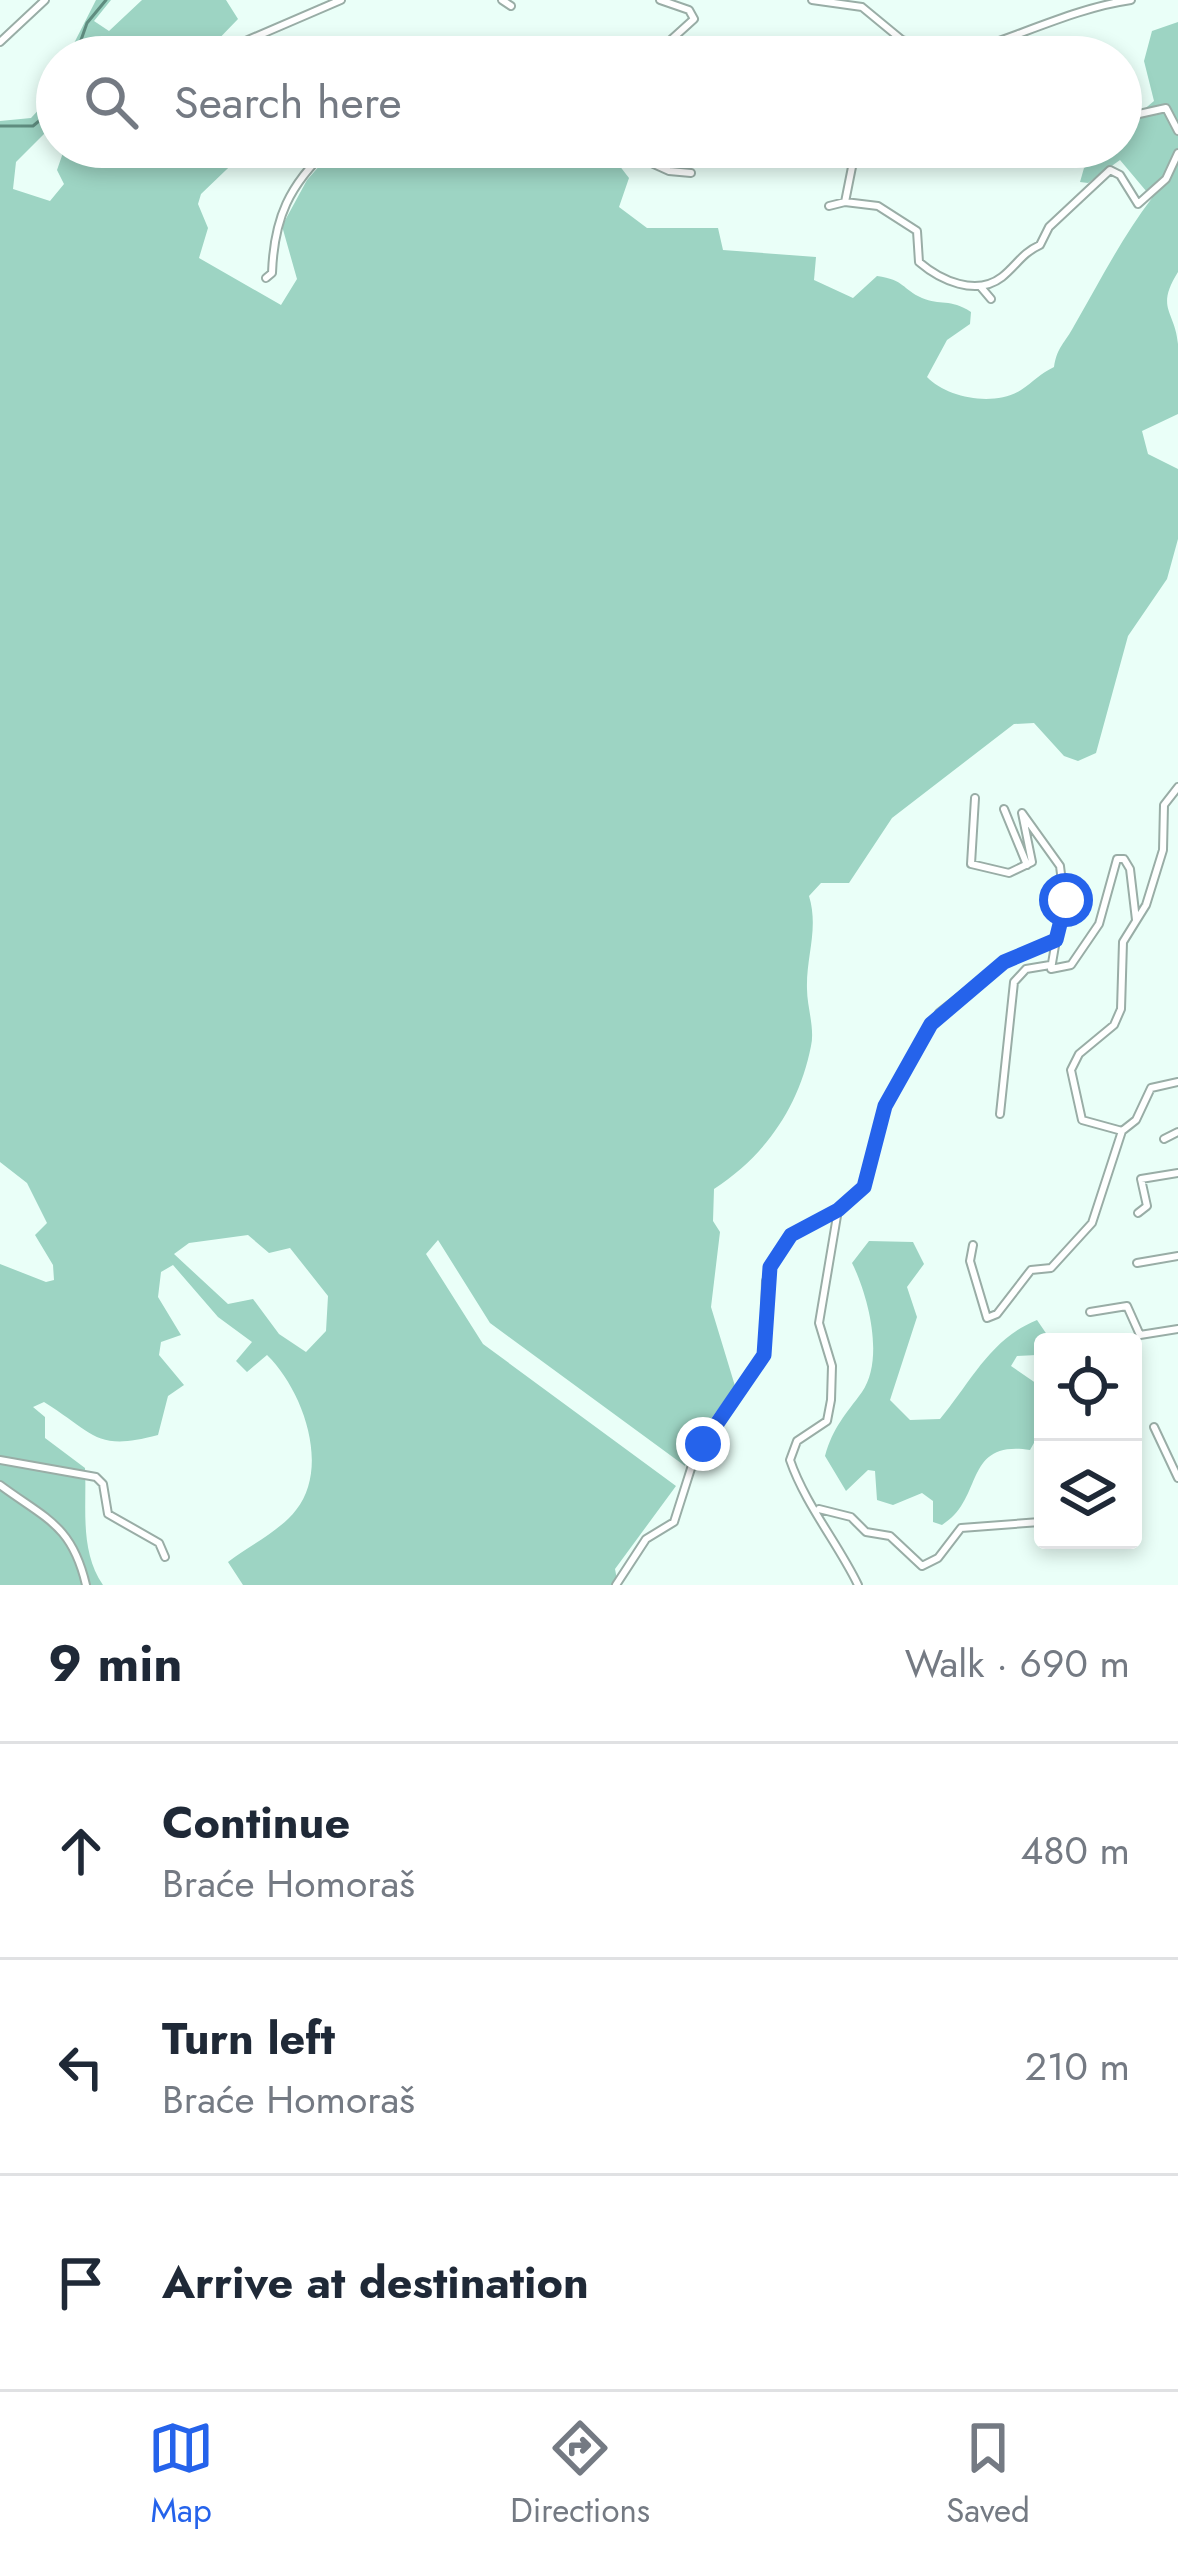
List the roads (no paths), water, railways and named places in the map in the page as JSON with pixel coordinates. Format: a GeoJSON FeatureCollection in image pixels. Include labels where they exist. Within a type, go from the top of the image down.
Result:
{"type":"FeatureCollection","features":[{"type":"Feature","properties":{"kind":"street"},"geometry":{"type":"LineString","coordinates":[[0,42],[45,0]]}},
{"type":"Feature","properties":{"kind":"street"},"geometry":{"type":"LineString","coordinates":[[257,36],[340,0]]}},
{"type":"Feature","properties":{"kind":"street"},"geometry":{"type":"LineString","coordinates":[[502,0],[512,6]]}},
{"type":"Feature","properties":{"kind":"street"},"geometry":{"type":"LineString","coordinates":[[664,2],[686,0]]}},
{"type":"Feature","properties":{"kind":"street"},"geometry":{"type":"LineString","coordinates":[[812,0],[862,7],[897,36]]}},
{"type":"Feature","properties":{"kind":"street"},"geometry":{"type":"LineString","coordinates":[[1022,36],[1096,6],[1131,0]]}},
{"type":"Feature","properties":{"kind":"street"},"geometry":{"type":"LineString","coordinates":[[664,2],[689,10],[694,19],[675,36]]}},
{"type":"Feature","properties":{"kind":"street"},"geometry":{"type":"LineString","coordinates":[[1142,113],[1166,108],[1178,131]]}},
{"type":"Feature","properties":{"kind":"street"},"geometry":{"type":"LineString","coordinates":[[829,206],[845,202],[878,206],[916,231],[919,262],[938,278],[980,286],[1004,275],[1024,251],[1040,245],[1049,227],[1110,170],[1132,189],[1138,204],[1166,179],[1178,153]]}},
{"type":"Feature","properties":{"kind":"street"},"geometry":{"type":"LineString","coordinates":[[266,278],[272,273],[275,223],[311,168]]}},
{"type":"Feature","properties":{"kind":"street"},"geometry":{"type":"LineString","coordinates":[[662,168],[691,173]]}},
{"type":"Feature","properties":{"kind":"street"},"geometry":{"type":"LineString","coordinates":[[845,202],[852,168]]}},
{"type":"Feature","properties":{"kind":"street"},"geometry":{"type":"LineString","coordinates":[[980,286],[991,299]]}},
{"type":"Feature","properties":{"kind":"street"},"geometry":{"type":"LineString","coordinates":[[1122,1131],[1082,1120],[1071,1070],[1079,1054],[1114,1025],[1121,1009],[1123,943],[1163,850],[1164,805],[1178,787]]}},
{"type":"Feature","properties":{"kind":"street"},"geometry":{"type":"LineString","coordinates":[[975,798],[968,862],[1003,873],[1027,865],[1034,858],[1022,813],[1060,866],[1066,914],[1056,940],[1057,953],[1049,965],[1026,969],[1014,982],[1000,1114]]}},
{"type":"Feature","properties":{"kind":"street"},"geometry":{"type":"LineString","coordinates":[[1004,809],[1027,865]]}},
{"type":"Feature","properties":{"kind":"street"},"geometry":{"type":"LineString","coordinates":[[1049,965],[1055,970],[1071,965],[1089,944],[1106,908],[1117,859],[1130,869],[1136,920]]}},
{"type":"Feature","properties":{"kind":"street"},"geometry":{"type":"LineString","coordinates":[[616,1585],[646,1539],[674,1522],[694,1460],[764,1355],[766,1281],[778,1251],[802,1227],[838,1210],[864,1187],[885,1106],[939,1013],[1004,962],[1056,940]]}},
{"type":"Feature","properties":{"kind":"street"},"geometry":{"type":"LineString","coordinates":[[973,1245],[970,1261],[987,1318],[998,1314],[1031,1270],[1051,1268],[1089,1230],[1122,1131],[1136,1120],[1151,1088],[1178,1082]]}},
{"type":"Feature","properties":{"kind":"street"},"geometry":{"type":"LineString","coordinates":[[1164,1139],[1178,1132]]}},
{"type":"Feature","properties":{"kind":"street"},"geometry":{"type":"LineString","coordinates":[[1138,1213],[1147,1206],[1141,1179],[1178,1173]]}},
{"type":"Feature","properties":{"kind":"street"},"geometry":{"type":"LineString","coordinates":[[838,1210],[819,1323],[832,1366],[829,1413],[820,1429],[797,1441],[790,1460],[830,1528],[836,1557],[858,1585]]}},
{"type":"Feature","properties":{"kind":"street"},"geometry":{"type":"LineString","coordinates":[[1137,1263],[1178,1256]]}},
{"type":"Feature","properties":{"kind":"street"},"geometry":{"type":"LineString","coordinates":[[1090,1312],[1127,1306],[1140,1335],[1178,1329]]}},
{"type":"Feature","properties":{"kind":"street"},"geometry":{"type":"LineString","coordinates":[[1154,1427],[1178,1478]]}},
{"type":"Feature","properties":{"kind":"street"},"geometry":{"type":"LineString","coordinates":[[0,1460],[96,1477],[103,1484],[108,1514],[159,1543],[165,1558]]}},
{"type":"Feature","properties":{"kind":"street"},"geometry":{"type":"LineString","coordinates":[[0,1485],[60,1525],[79,1554],[86,1585]]}},
{"type":"Feature","properties":{"kind":"street"},"geometry":{"type":"LineString","coordinates":[[815,1508],[851,1517],[866,1532],[890,1536],[922,1566],[938,1558],[962,1528],[1034,1522]]}},
{"type":"Feature","properties":{"kind":"waterway"},"geometry":{"type":"LineString","coordinates":[[82,36],[106,0]]}},
{"type":"Feature","properties":{"kind":"waterway"},"geometry":{"type":"LineString","coordinates":[[0,126],[36,124]]}}]}
